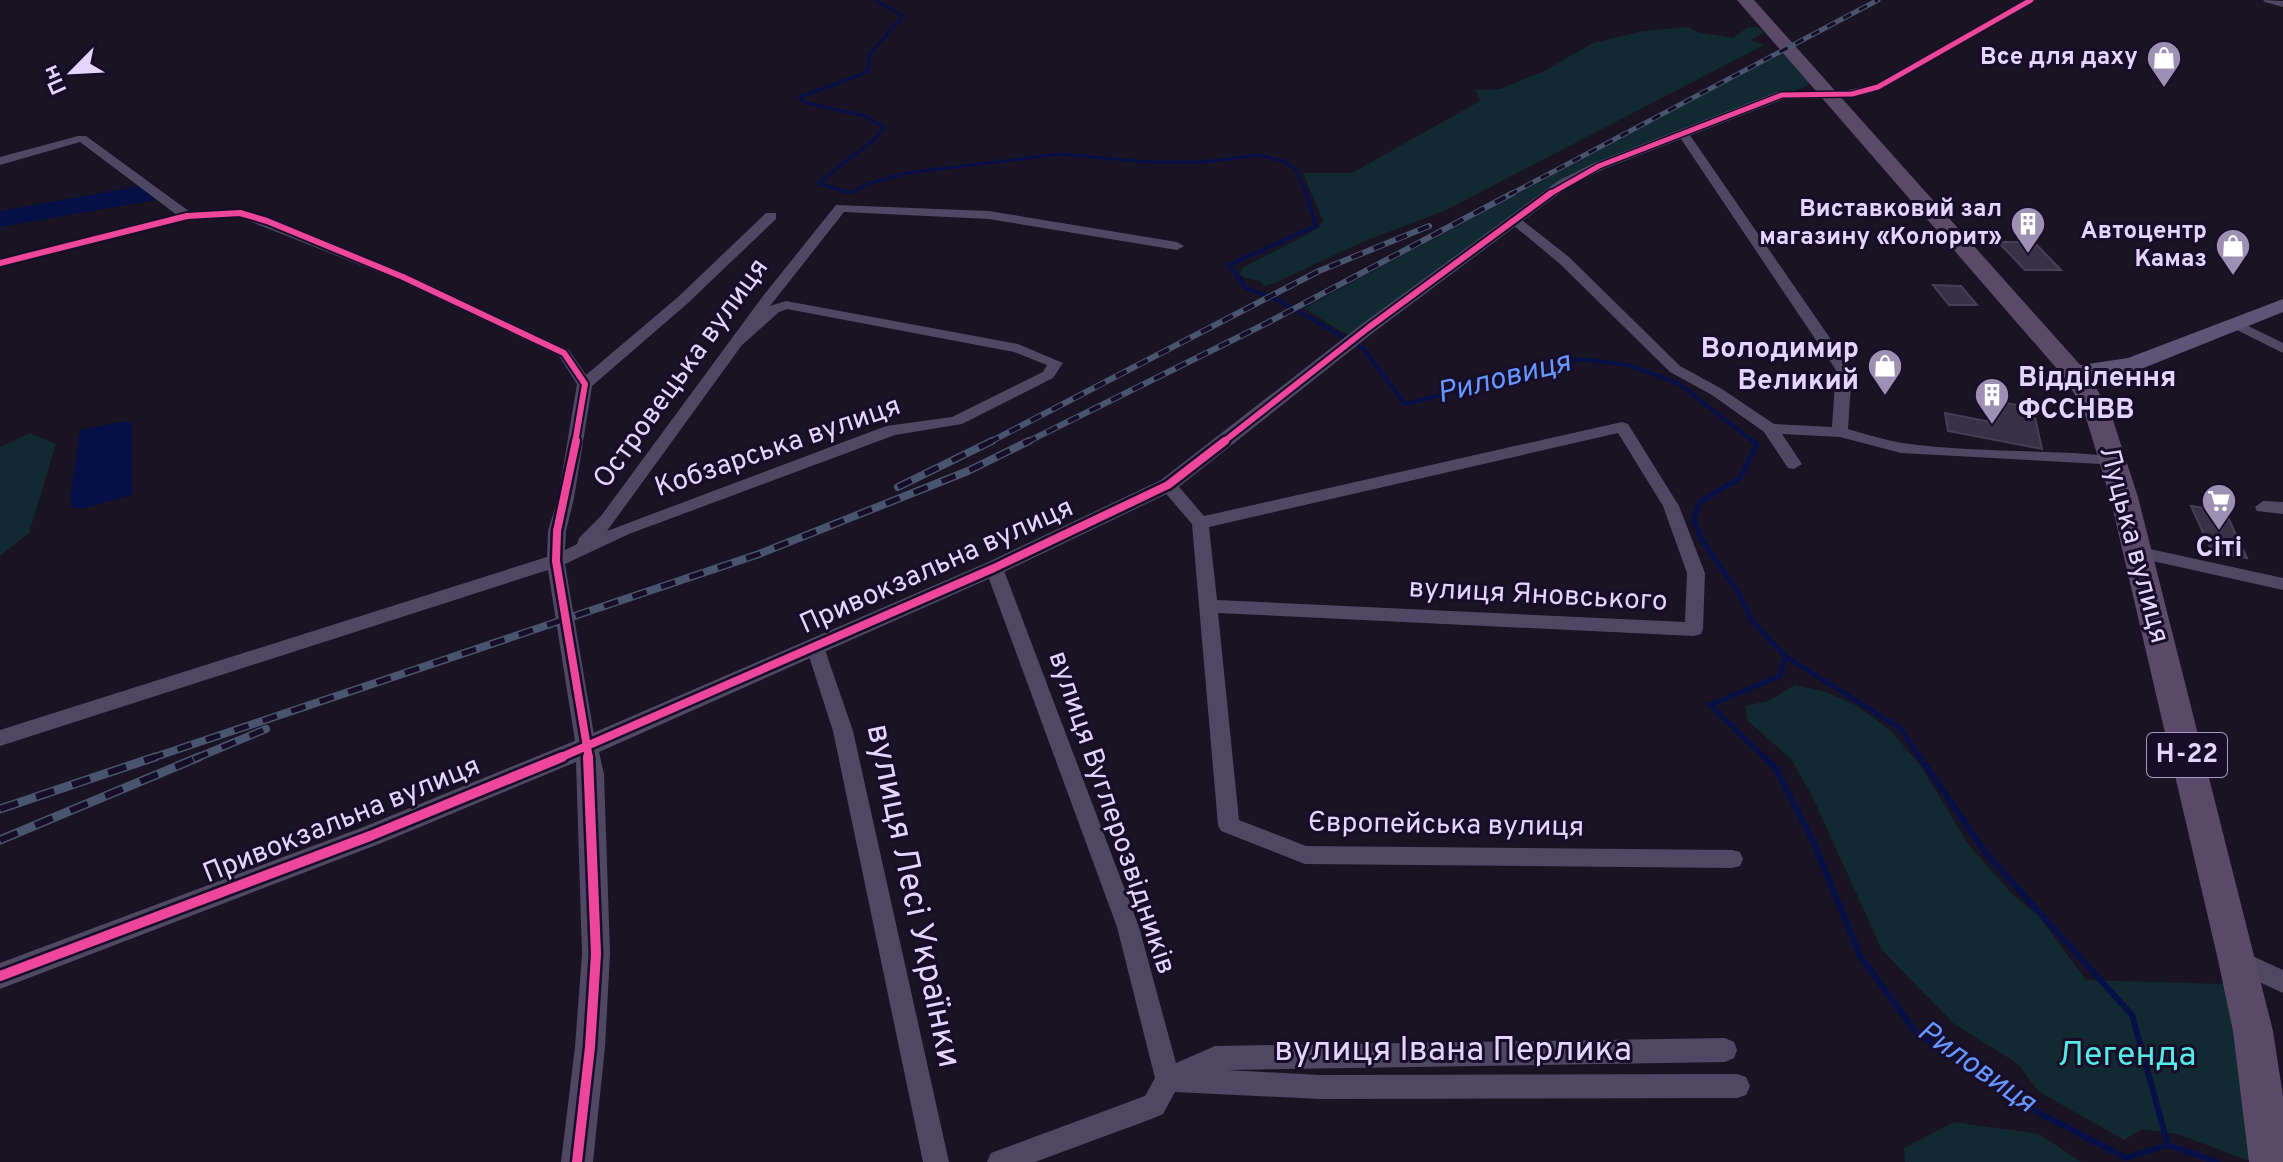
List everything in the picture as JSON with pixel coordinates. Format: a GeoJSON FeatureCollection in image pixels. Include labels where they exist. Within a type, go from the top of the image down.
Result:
{"type":"FeatureCollection","features":[{"type":"Feature","properties":{"kind":"main road","name":"Луцька вулиця"},"geometry":{"type":"LineString","coordinates":[[1745,0],[2074,373],[2096,408],[2113,461],[2237,960],[2253,1031],[2270,1154]]}},
{"type":"Feature","properties":{"kind":"main road"},"geometry":{"type":"LineString","coordinates":[[2074,373],[2133,364],[2283,305]]}},
{"type":"Feature","properties":{"kind":"street"},"geometry":{"type":"LineString","coordinates":[[1828,95],[1852,94],[1878,87],[2031,0]]}},
{"type":"Feature","properties":{"kind":"street"},"geometry":{"type":"LineString","coordinates":[[2268,0],[2283,4]]}},
{"type":"Feature","properties":{"kind":"street","name":"Привокзальна вулиця"},"geometry":{"type":"LineString","coordinates":[[0,976],[370,836],[586,747],[994,568],[1168,485],[1368,328],[1563,184],[1599,166],[1782,95],[1828,95]]}},
{"type":"Feature","properties":{"kind":"street"},"geometry":{"type":"LineString","coordinates":[[1683,133],[1844,370],[1840,432]]}},
{"type":"Feature","properties":{"kind":"street"},"geometry":{"type":"LineString","coordinates":[[0,161],[82,138],[187,216]]}},
{"type":"Feature","properties":{"kind":"street","name":"Островецька вулиця"},"geometry":{"type":"LineString","coordinates":[[556,561],[585,542],[607,520],[768,299],[841,208],[989,215],[1177,246]]}},
{"type":"Feature","properties":{"kind":"street"},"geometry":{"type":"LineString","coordinates":[[0,263],[187,216],[240,213],[368,263],[564,353],[585,384]]}},
{"type":"Feature","properties":{"kind":"street","name":"Островецька вулиця"},"geometry":{"type":"LineString","coordinates":[[586,747],[556,561],[557,531],[566,498],[585,384],[683,300],[771,216]]}},
{"type":"Feature","properties":{"kind":"street"},"geometry":{"type":"LineString","coordinates":[[1513,220],[1564,260],[1675,369],[1717,392],[1770,429],[1794,464]]}},
{"type":"Feature","properties":{"kind":"street","name":"Кобзарська вулиця"},"geometry":{"type":"LineString","coordinates":[[556,561],[623,530],[892,430],[956,421],[1048,375],[1056,363],[1018,348],[786,305],[774,309],[739,341]]}},
{"type":"Feature","properties":{"kind":"street"},"geometry":{"type":"LineString","coordinates":[[2236,324],[2283,349]]}},
{"type":"Feature","properties":{"kind":"street","name":"вулиця Яновського"},"geometry":{"type":"LineString","coordinates":[[1200,523],[1622,427],[1671,506],[1696,573],[1694,629],[1207,606]]}},
{"type":"Feature","properties":{"kind":"street"},"geometry":{"type":"LineString","coordinates":[[1770,429],[1840,432],[1901,448],[1976,454],[2055,455],[2113,461]]}},
{"type":"Feature","properties":{"kind":"street"},"geometry":{"type":"LineString","coordinates":[[1168,485],[1200,523]]}},
{"type":"Feature","properties":{"kind":"street"},"geometry":{"type":"LineString","coordinates":[[2263,507],[2283,508]]}},
{"type":"Feature","properties":{"kind":"street","name":"Європейська вулиця"},"geometry":{"type":"LineString","coordinates":[[1200,523],[1229,825],[1305,855],[1732,859]]}},
{"type":"Feature","properties":{"kind":"street"},"geometry":{"type":"LineString","coordinates":[[2136,552],[2283,584]]}},
{"type":"Feature","properties":{"kind":"street"},"geometry":{"type":"LineString","coordinates":[[0,738],[556,561]]}},
{"type":"Feature","properties":{"kind":"street","name":"вулиця Вуглерозвідників"},"geometry":{"type":"LineString","coordinates":[[994,568],[1128,927],[1168,1079]]}},
{"type":"Feature","properties":{"kind":"street","name":"вулиця Лесі Українки"},"geometry":{"type":"LineString","coordinates":[[815,647],[843,731],[936,1162]]}},
{"type":"Feature","properties":{"kind":"street"},"geometry":{"type":"LineString","coordinates":[[577,1162],[590,1047],[596,954],[591,774],[586,747]]}},
{"type":"Feature","properties":{"kind":"street"},"geometry":{"type":"LineString","coordinates":[[2237,960],[2283,982]]}},
{"type":"Feature","properties":{"kind":"street","name":"вулиця Івана Перлика"},"geometry":{"type":"LineString","coordinates":[[1000,1162],[1154,1105],[1168,1079],[1215,1058],[1725,1050]]}},
{"type":"Feature","properties":{"kind":"street","name":"вулиця Івана Перлика"},"geometry":{"type":"LineString","coordinates":[[1168,1079],[1319,1087],[1737,1086]]}},
{"type":"Feature","properties":{"kind":"green space"},"geometry":{"type":"Polygon","coordinates":[[[1688,27],[1697,32],[1733,38],[1748,27],[1757,27],[1764,32],[1751,40],[1764,45],[1446,210],[1360,243],[1275,283],[1264,286],[1260,281],[1240,274],[1242,268],[1319,228],[1323,221],[1303,173],[1352,173],[1480,101],[1475,90],[1500,89],[1544,71],[1593,43],[1643,31],[1688,27]]]}},
{"type":"Feature","properties":{"kind":"green space"},"geometry":{"type":"Polygon","coordinates":[[[1787,50],[1811,81],[1807,86],[1587,171],[1358,338],[1342,332],[1304,308],[1787,50]]]}},
{"type":"Feature","properties":{"kind":"green space"},"geometry":{"type":"Polygon","coordinates":[[[30,433],[56,444],[29,533],[0,556],[0,447],[30,433]]]}},
{"type":"Feature","properties":{"kind":"green space","name":"Легенда"},"geometry":{"type":"Polygon","coordinates":[[[1795,685],[1827,692],[1857,706],[1891,731],[1920,765],[1969,845],[2014,896],[2038,915],[2086,980],[2225,984],[2262,1162],[2253,1162],[2177,1134],[2142,1129],[2124,1140],[2038,1091],[2018,1064],[1953,1023],[1882,950],[1813,798],[1791,759],[1748,721],[1745,706],[1768,701],[1795,685]]]}},
{"type":"Feature","properties":{"kind":"green space"},"geometry":{"type":"Polygon","coordinates":[[[1954,1122],[2039,1134],[2081,1162],[1905,1162],[1904,1148],[1954,1122]]]}},
{"type":"Feature","properties":{"kind":"shaded area"},"geometry":{"type":"Polygon","coordinates":[[[140,186],[155,200],[0,227],[0,211],[140,186]]]}},
{"type":"Feature","properties":{"kind":"shaded area"},"geometry":{"type":"Polygon","coordinates":[[[124,421],[132,423],[132,495],[85,508],[73,508],[70,500],[80,430],[124,421]]]}},
{"type":"Feature","properties":{"kind":"building","name":"Виставковий зал магазину «Колорит»"},"geometry":{"type":"Polygon","coordinates":[[[1998,242],[2034,242],[2061,270],[2025,270],[1998,242]]]}},
{"type":"Feature","properties":{"kind":"building"},"geometry":{"type":"Polygon","coordinates":[[[1933,285],[1961,286],[1977,305],[1949,305],[1933,285]]]}},
{"type":"Feature","properties":{"kind":"building","name":"Відділення ФССНВВ"},"geometry":{"type":"Polygon","coordinates":[[[1987,399],[2033,408],[2042,449],[1948,431],[1945,413],[1991,422],[1987,399]]]}},
{"type":"Feature","properties":{"kind":"building","name":"Cіті"},"geometry":{"type":"Polygon","coordinates":[[[2191,506],[2225,511],[2247,558],[2212,552],[2191,506]]]}},
{"type":"Feature","properties":{"kind":"waterway","name":"Риловиця"},"geometry":{"type":"LineString","coordinates":[[875,0],[903,16],[869,55],[870,67],[863,74],[800,97],[803,102],[865,116],[884,127],[875,139],[818,183],[850,193],[868,184],[907,173],[1061,154],[1146,162],[1204,162],[1259,155],[1283,161],[1296,170],[1307,195]]}},
{"type":"Feature","properties":{"kind":"waterway","name":"Риловиця"},"geometry":{"type":"LineString","coordinates":[[1306,193],[1316,226],[1229,265],[1246,288],[1280,301],[1363,348],[1405,404],[1581,359],[1628,365],[1678,383],[1755,443]]}},
{"type":"Feature","properties":{"kind":"waterway","name":"Риловиця"},"geometry":{"type":"LineString","coordinates":[[1753,441],[1757,444],[1740,478],[1700,502],[1694,519],[1701,539],[1737,591],[1753,622],[1785,656]]}},
{"type":"Feature","properties":{"kind":"waterway","name":"Риловиця"},"geometry":{"type":"LineString","coordinates":[[1766,759],[1710,705],[1780,676],[1785,656]]}},
{"type":"Feature","properties":{"kind":"waterway"},"geometry":{"type":"LineString","coordinates":[[1785,656],[1900,728],[1921,759]]}},
{"type":"Feature","properties":{"kind":"waterway"},"geometry":{"type":"LineString","coordinates":[[1920,757],[1985,852],[2132,1015],[2168,1145]]}},
{"type":"Feature","properties":{"kind":"waterway","name":"Риловиця"},"geometry":{"type":"LineString","coordinates":[[1766,759],[1776,769],[1814,843],[1860,956],[1915,1031],[2020,1103],[2126,1158],[2168,1145]]}},
{"type":"Feature","properties":{"kind":"waterway","name":"Риловиця"},"geometry":{"type":"LineString","coordinates":[[2168,1145],[2217,1162]]}},
{"type":"Feature","properties":{"kind":"railway"},"geometry":{"type":"LineString","coordinates":[[1509,195],[1878,0]]}},
{"type":"Feature","properties":{"kind":"railway"},"geometry":{"type":"LineString","coordinates":[[1025,443],[1267,323],[1513,193]]}},
{"type":"Feature","properties":{"kind":"railway"},"geometry":{"type":"LineString","coordinates":[[989,442],[1319,271],[1429,226]]}},
{"type":"Feature","properties":{"kind":"railway"},"geometry":{"type":"LineString","coordinates":[[149,759],[759,554],[968,471],[1029,441]]}},
{"type":"Feature","properties":{"kind":"railway"},"geometry":{"type":"LineString","coordinates":[[898,487],[989,442]]}},
{"type":"Feature","properties":{"kind":"railway"},"geometry":{"type":"LineString","coordinates":[[194,759],[266,729]]}},
{"type":"Feature","properties":{"kind":"railway"},"geometry":{"type":"LineString","coordinates":[[0,809],[155,757]]}},
{"type":"Feature","properties":{"kind":"railway"},"geometry":{"type":"LineString","coordinates":[[0,840],[199,757]]}},
{"type":"Feature","properties":{"kind":"cycle path"},"geometry":{"type":"LineString","coordinates":[[0,976],[370,836],[586,747],[994,568],[1168,485],[1368,328],[1563,184],[1599,166],[1782,95],[1852,94],[1878,87],[2031,0]]}},
{"type":"Feature","properties":{"kind":"cycle path"},"geometry":{"type":"LineString","coordinates":[[0,263],[187,216],[240,213],[267,221],[403,277],[564,353],[585,384],[566,498],[557,531],[556,561],[591,774],[596,954],[590,1047],[577,1162]]}},
{"type":"Feature","properties":{"kind":"place","name":"Все для даху"},"geometry":{"type":"Point","coordinates":[2164,89]}},
{"type":"Feature","properties":{"kind":"place","name":"Виставковий зал магазину «Колорит»"},"geometry":{"type":"Point","coordinates":[2028,255]}},
{"type":"Feature","properties":{"kind":"place","name":"Автоцентр Камаз"},"geometry":{"type":"Point","coordinates":[2233,277]}},
{"type":"Feature","properties":{"kind":"place","name":"Володимир Великий"},"geometry":{"type":"Point","coordinates":[1885,397]}},
{"type":"Feature","properties":{"kind":"place","name":"Відділення ФССНВВ"},"geometry":{"type":"Point","coordinates":[1992,426]}},
{"type":"Feature","properties":{"kind":"place","name":"Cіті"},"geometry":{"type":"Point","coordinates":[2219,532]}}]}
